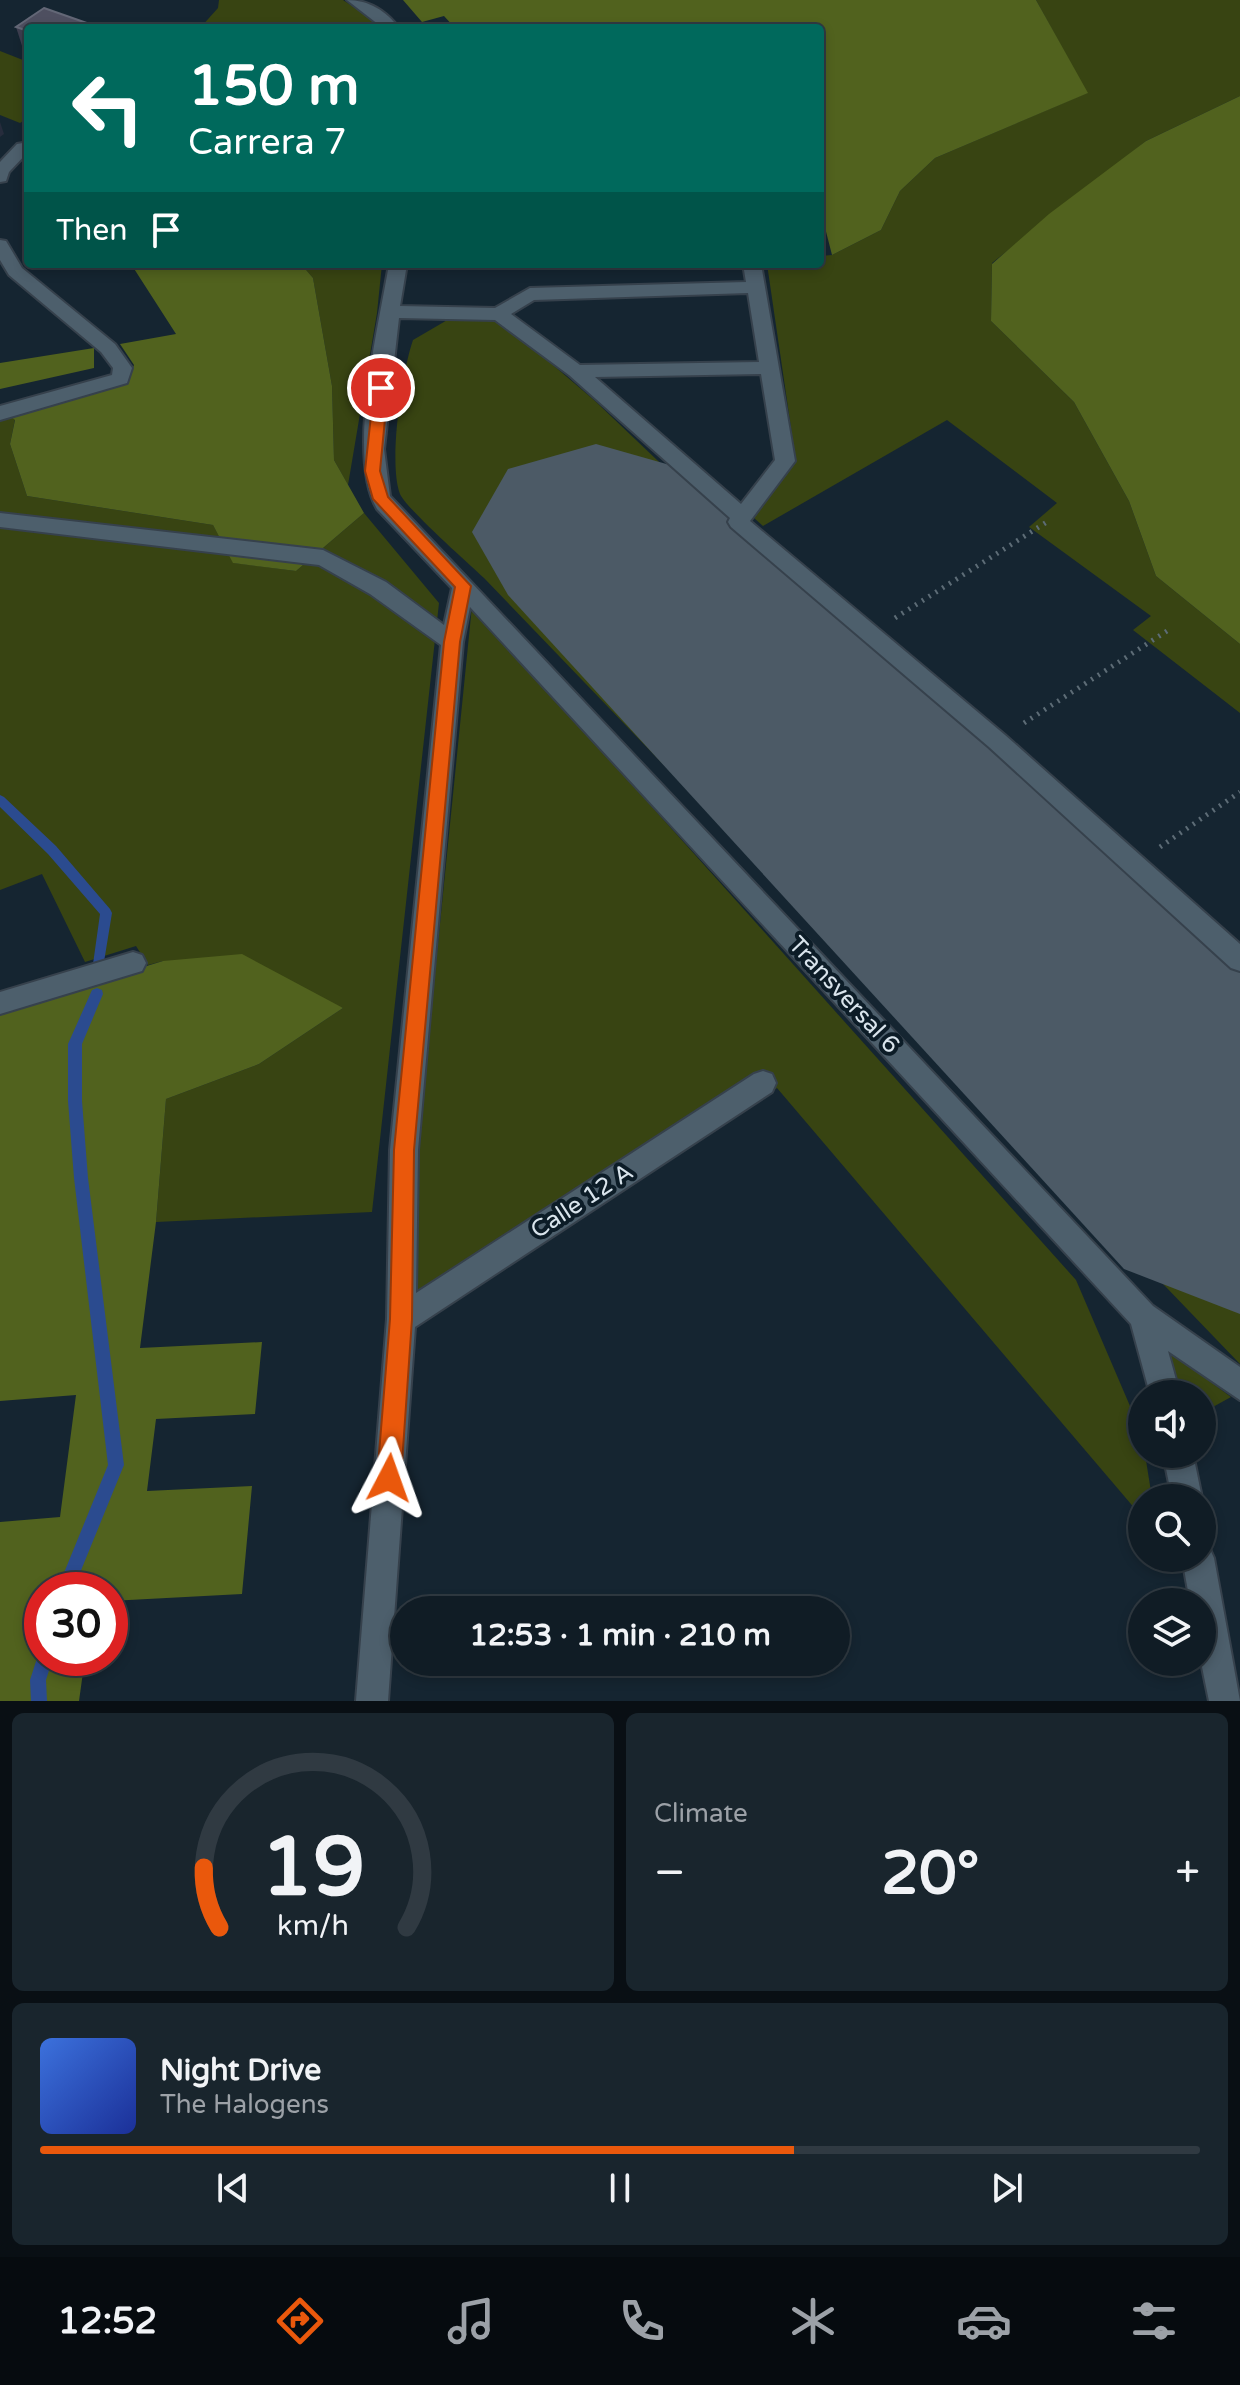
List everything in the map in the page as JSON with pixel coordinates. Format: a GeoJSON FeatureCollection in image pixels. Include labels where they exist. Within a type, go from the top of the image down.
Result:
{"type":"FeatureCollection","features":[{"type":"Feature","properties":{"kind":"street"},"geometry":{"type":"LineString","coordinates":[[355,0],[386,24]]}},
{"type":"Feature","properties":{"kind":"street"},"geometry":{"type":"LineString","coordinates":[[0,177],[1,171],[23,148]]}},
{"type":"Feature","properties":{"kind":"street"},"geometry":{"type":"LineString","coordinates":[[0,245],[15,271],[108,348],[123,368],[120,379],[0,413]]}},
{"type":"Feature","properties":{"kind":"street","name":"Transversal 6"},"geometry":{"type":"LineString","coordinates":[[398,268],[374,439],[373,471],[380,499],[1143,1316],[1240,1385]]}},
{"type":"Feature","properties":{"kind":"street"},"geometry":{"type":"LineString","coordinates":[[753,268],[785,461],[738,522],[997,741],[1240,960]]}},
{"type":"Feature","properties":{"kind":"street"},"geometry":{"type":"LineString","coordinates":[[392,312],[499,314],[530,294],[756,287]]}},
{"type":"Feature","properties":{"kind":"street"},"geometry":{"type":"LineString","coordinates":[[499,314],[576,371],[742,517]]}},
{"type":"Feature","properties":{"kind":"street"},"geometry":{"type":"LineString","coordinates":[[576,371],[770,368]]}},
{"type":"Feature","properties":{"kind":"street"},"geometry":{"type":"LineString","coordinates":[[0,520],[323,558],[378,588],[452,642]]}},
{"type":"Feature","properties":{"kind":"street"},"geometry":{"type":"LineString","coordinates":[[372,1701],[401,1319],[404,1150],[452,642],[463,586]]}},
{"type":"Feature","properties":{"kind":"street"},"geometry":{"type":"LineString","coordinates":[[0,1003],[133,963]]}},
{"type":"Feature","properties":{"kind":"street","name":"Calle 12 A"},"geometry":{"type":"LineString","coordinates":[[401,1319],[763,1083]]}},
{"type":"Feature","properties":{"kind":"street"},"geometry":{"type":"LineString","coordinates":[[1143,1316],[1161,1380]]}},
{"type":"Feature","properties":{"kind":"street"},"geometry":{"type":"LineString","coordinates":[[1201,1572],[1225,1701]]}},
{"type":"Feature","properties":{"kind":"path"},"geometry":{"type":"LineString","coordinates":[[871,633],[1050,520]]}},
{"type":"Feature","properties":{"kind":"path"},"geometry":{"type":"LineString","coordinates":[[997,741],[1167,631]]}},
{"type":"Feature","properties":{"kind":"path"},"geometry":{"type":"LineString","coordinates":[[1136,864],[1240,792]]}},
{"type":"Feature","properties":{"kind":"green space"},"geometry":{"type":"Polygon","coordinates":[[[219,0],[343,0],[377,24],[204,24],[218,8],[219,0]]]}},
{"type":"Feature","properties":{"kind":"green space"},"geometry":{"type":"Polygon","coordinates":[[[403,0],[1036,0],[1088,93],[935,158],[900,191],[881,230],[832,255],[824,224],[824,24],[451,24],[444,16],[422,22],[403,0]]]}},
{"type":"Feature","properties":{"kind":"green space"},"geometry":{"type":"Polygon","coordinates":[[[1036,0],[1240,0],[1240,96],[1146,141],[992,263],[991,321],[1074,402],[1129,501],[1156,576],[1240,644],[1240,713],[1133,630],[1151,616],[1029,527],[1057,503],[947,420],[763,526],[753,517],[796,462],[768,268],[824,268],[824,256],[832,255],[881,230],[900,191],[935,158],[1087,93],[1036,0]]]}},
{"type":"Feature","properties":{"kind":"green space"},"geometry":{"type":"Polygon","coordinates":[[[0,51],[24,60],[24,120],[20,123],[0,115],[0,51]]]}},
{"type":"Feature","properties":{"kind":"green space"},"geometry":{"type":"Polygon","coordinates":[[[1240,96],[1240,644],[1156,576],[1129,501],[1074,402],[991,321],[992,264],[1049,214],[1146,141],[1240,96]]]}},
{"type":"Feature","properties":{"kind":"green space"},"geometry":{"type":"Polygon","coordinates":[[[134,268],[304,268],[313,278],[332,386],[334,460],[364,513],[296,571],[233,563],[213,525],[27,496],[10,444],[15,420],[10,416],[127,381],[134,365],[120,344],[176,334],[134,268]]]}},
{"type":"Feature","properties":{"kind":"green space"},"geometry":{"type":"Polygon","coordinates":[[[304,268],[382,268],[348,485],[334,460],[332,386],[313,278],[304,268]]]}},
{"type":"Feature","properties":{"kind":"green space"},"geometry":{"type":"Polygon","coordinates":[[[449,319],[496,319],[519,336],[594,400],[719,519],[1240,992],[1240,1364],[484,578],[404,501],[395,461],[401,395],[409,355],[413,340],[449,319]]]}},
{"type":"Feature","properties":{"kind":"green space"},"geometry":{"type":"Polygon","coordinates":[[[94,348],[94,368],[0,389],[0,363],[94,348]]]}},
{"type":"Feature","properties":{"kind":"green space"},"geometry":{"type":"Polygon","coordinates":[[[0,408],[15,419],[10,444],[27,496],[213,525],[234,563],[296,571],[364,513],[439,603],[372,1212],[156,1222],[166,1099],[259,1064],[343,1008],[163,961],[148,965],[136,946],[85,962],[42,874],[0,890],[0,408]]]}},
{"type":"Feature","properties":{"kind":"green space"},"geometry":{"type":"Polygon","coordinates":[[[472,606],[1076,1280],[1128,1401],[1128,1468],[1147,1468],[1150,1484],[1128,1484],[1128,1501],[777,1088],[414,1327],[417,1152],[472,606]]]}},
{"type":"Feature","properties":{"kind":"green space"},"geometry":{"type":"Polygon","coordinates":[[[242,954],[343,1008],[259,1064],[166,1099],[156,1222],[140,1348],[262,1342],[255,1414],[156,1419],[147,1491],[252,1486],[242,1594],[128,1600],[128,1572],[24,1572],[24,1676],[82,1676],[79,1701],[0,1701],[0,1522],[60,1517],[76,1395],[0,1401],[0,1011],[163,961],[242,954]]]}},
{"type":"Feature","properties":{"kind":"green space"},"geometry":{"type":"Polygon","coordinates":[[[1162,1346],[1208,1380],[1175,1380],[1162,1346]]]}},
{"type":"Feature","properties":{"kind":"green space"},"geometry":{"type":"Polygon","coordinates":[[[1216,1386],[1231,1397],[1216,1405],[1216,1386]]]}},
{"type":"Feature","properties":{"kind":"building"},"geometry":{"type":"Polygon","coordinates":[[[44,8],[90,24],[24,24],[24,30],[16,27],[44,8]]]}},
{"type":"Feature","properties":{"kind":"waterway"},"geometry":{"type":"LineString","coordinates":[[0,800],[52,850],[106,913],[99,964]]}},
{"type":"Feature","properties":{"kind":"waterway"},"geometry":{"type":"LineString","coordinates":[[72,1572],[116,1465],[81,1178],[75,1101],[75,1044],[97,994]]}},
{"type":"Feature","properties":{"kind":"waterway"},"geometry":{"type":"LineString","coordinates":[[39,1676],[39,1701]]}},
{"type":"Feature","properties":{"kind":"runway"},"geometry":{"type":"LineString","coordinates":[[596,532],[1240,1160]]}},
{"type":"Feature","properties":{"kind":"route"},"geometry":{"type":"LineString","coordinates":[[381,388],[373,471],[380,499],[463,586],[452,642],[435,803],[404,1150],[401,1319],[389,1478]]}}]}
